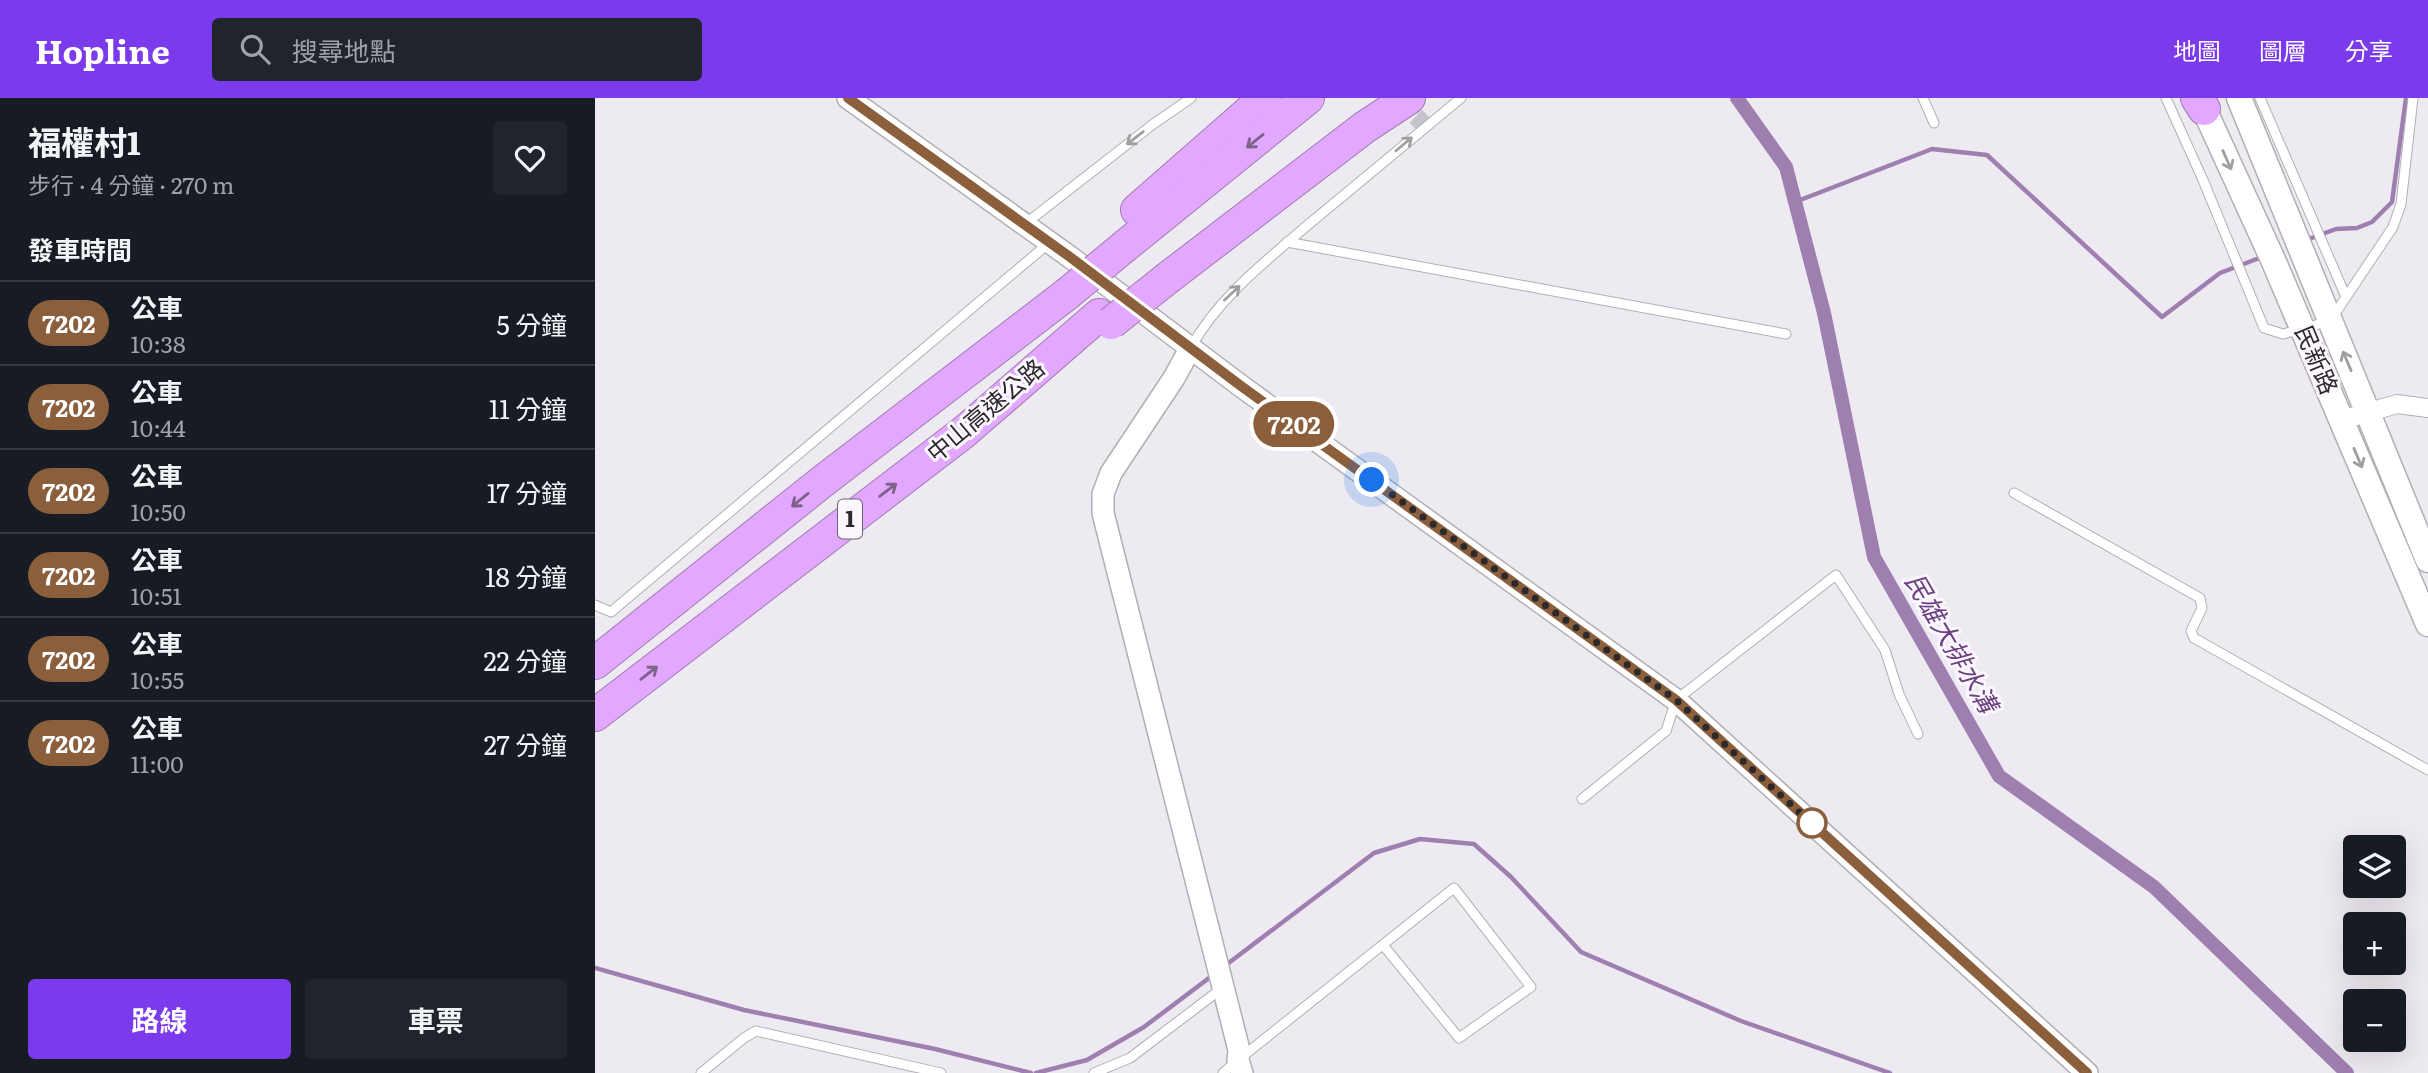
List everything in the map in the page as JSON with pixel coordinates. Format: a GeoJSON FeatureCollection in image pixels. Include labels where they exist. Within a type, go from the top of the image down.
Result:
{"type":"FeatureCollection","features":[{"type":"Feature","properties":{"kind":"highway"},"geometry":{"type":"LineString","coordinates":[[1117,241],[1265,98]]}},
{"type":"Feature","properties":{"kind":"highway"},"geometry":{"type":"LineString","coordinates":[[1117,241],[1308,98]]}},
{"type":"Feature","properties":{"kind":"highway","name":"中山高速公路"},"geometry":{"type":"LineString","coordinates":[[595,715],[964,432],[1163,273],[1370,98]]}},
{"type":"Feature","properties":{"kind":"highway"},"geometry":{"type":"LineString","coordinates":[[1163,273],[1409,98]]}},
{"type":"Feature","properties":{"kind":"highway","name":"中山高速公路"},"geometry":{"type":"LineString","coordinates":[[595,663],[823,481],[926,403],[948,372],[1117,241]]}},
{"type":"Feature","properties":{"kind":"main road","name":"民新路"},"geometry":{"type":"LineString","coordinates":[[2239,98],[2428,560]]}},
{"type":"Feature","properties":{"kind":"main road","name":"民新路"},"geometry":{"type":"LineString","coordinates":[[2200,102],[2342,420],[2428,624]]}},
{"type":"Feature","properties":{"kind":"street"},"geometry":{"type":"LineString","coordinates":[[848,98],[1676,700],[2087,1073]]}},
{"type":"Feature","properties":{"kind":"street"},"geometry":{"type":"LineString","coordinates":[[1191,347],[1174,378],[1111,473],[1103,494],[1103,513],[1239,1050],[1234,1069]]}},
{"type":"Feature","properties":{"kind":"street"},"geometry":{"type":"LineString","coordinates":[[2342,420],[2397,404],[2428,408]]}},
{"type":"Feature","properties":{"kind":"lane"},"geometry":{"type":"LineString","coordinates":[[1023,225],[1151,125],[1191,98]]}},
{"type":"Feature","properties":{"kind":"lane"},"geometry":{"type":"LineString","coordinates":[[1191,347],[1220,304],[1287,242],[1461,98]]}},
{"type":"Feature","properties":{"kind":"lane"},"geometry":{"type":"LineString","coordinates":[[1923,98],[1934,122]]}},
{"type":"Feature","properties":{"kind":"lane"},"geometry":{"type":"LineString","coordinates":[[2166,98],[2264,328],[2283,334],[2330,321],[2393,227],[2400,204],[2415,100]]}},
{"type":"Feature","properties":{"kind":"lane"},"geometry":{"type":"LineString","coordinates":[[2260,98],[2346,297]]}},
{"type":"Feature","properties":{"kind":"lane"},"geometry":{"type":"LineString","coordinates":[[1287,242],[1786,334]]}},
{"type":"Feature","properties":{"kind":"lane"},"geometry":{"type":"LineString","coordinates":[[595,605],[611,612],[1049,243]]}},
{"type":"Feature","properties":{"kind":"lane"},"geometry":{"type":"LineString","coordinates":[[2014,493],[2200,598],[2201,608],[2191,631],[2194,638],[2428,770]]}},
{"type":"Feature","properties":{"kind":"lane"},"geometry":{"type":"LineString","coordinates":[[1583,799],[1666,731],[1676,700],[1836,575],[1885,650],[1899,694],[1917,734]]}},
{"type":"Feature","properties":{"kind":"lane"},"geometry":{"type":"LineString","coordinates":[[1234,1069],[1383,945],[1454,888],[1531,987],[1459,1038],[1383,945]]}},
{"type":"Feature","properties":{"kind":"lane"},"geometry":{"type":"LineString","coordinates":[[1094,1073],[1130,1058],[1220,977]]}},
{"type":"Feature","properties":{"kind":"lane"},"geometry":{"type":"LineString","coordinates":[[701,1073],[756,1031],[941,1073]]}},
{"type":"Feature","properties":{"kind":"waterway","name":"民雄大排水溝"},"geometry":{"type":"LineString","coordinates":[[1737,98],[1786,167],[1824,313],[1874,557],[1999,776],[2154,887],[2347,1073]]}},
{"type":"Feature","properties":{"kind":"waterway"},"geometry":{"type":"LineString","coordinates":[[2306,240],[2336,229],[2357,228],[2372,222],[2392,202],[2406,98]]}},
{"type":"Feature","properties":{"kind":"waterway"},"geometry":{"type":"LineString","coordinates":[[1795,202],[1932,149],[1987,155],[2162,317],[2220,273],[2262,257]]}},
{"type":"Feature","properties":{"kind":"waterway"},"geometry":{"type":"LineString","coordinates":[[1226,965],[1374,853],[1420,839],[1474,844],[1511,877],[1581,952],[1741,1021],[1890,1073]]}},
{"type":"Feature","properties":{"kind":"waterway"},"geometry":{"type":"LineString","coordinates":[[595,968],[744,1010],[935,1049],[1031,1073]]}},
{"type":"Feature","properties":{"kind":"waterway"},"geometry":{"type":"LineString","coordinates":[[1036,1073],[1087,1060],[1144,1027],[1213,975]]}},
{"type":"Feature","properties":{"kind":"tunnel"},"geometry":{"type":"LineString","coordinates":[[1396,98],[1426,126]]}},
{"type":"Feature","properties":{"kind":"bus line","name":"7202"},"geometry":{"type":"LineString","coordinates":[[848,98],[1676,700],[2087,1073]]}},
{"type":"Feature","properties":{"kind":"route"},"geometry":{"type":"LineString","coordinates":[[1372,480],[1676,700],[1820,831],[1812,823]]}}]}
